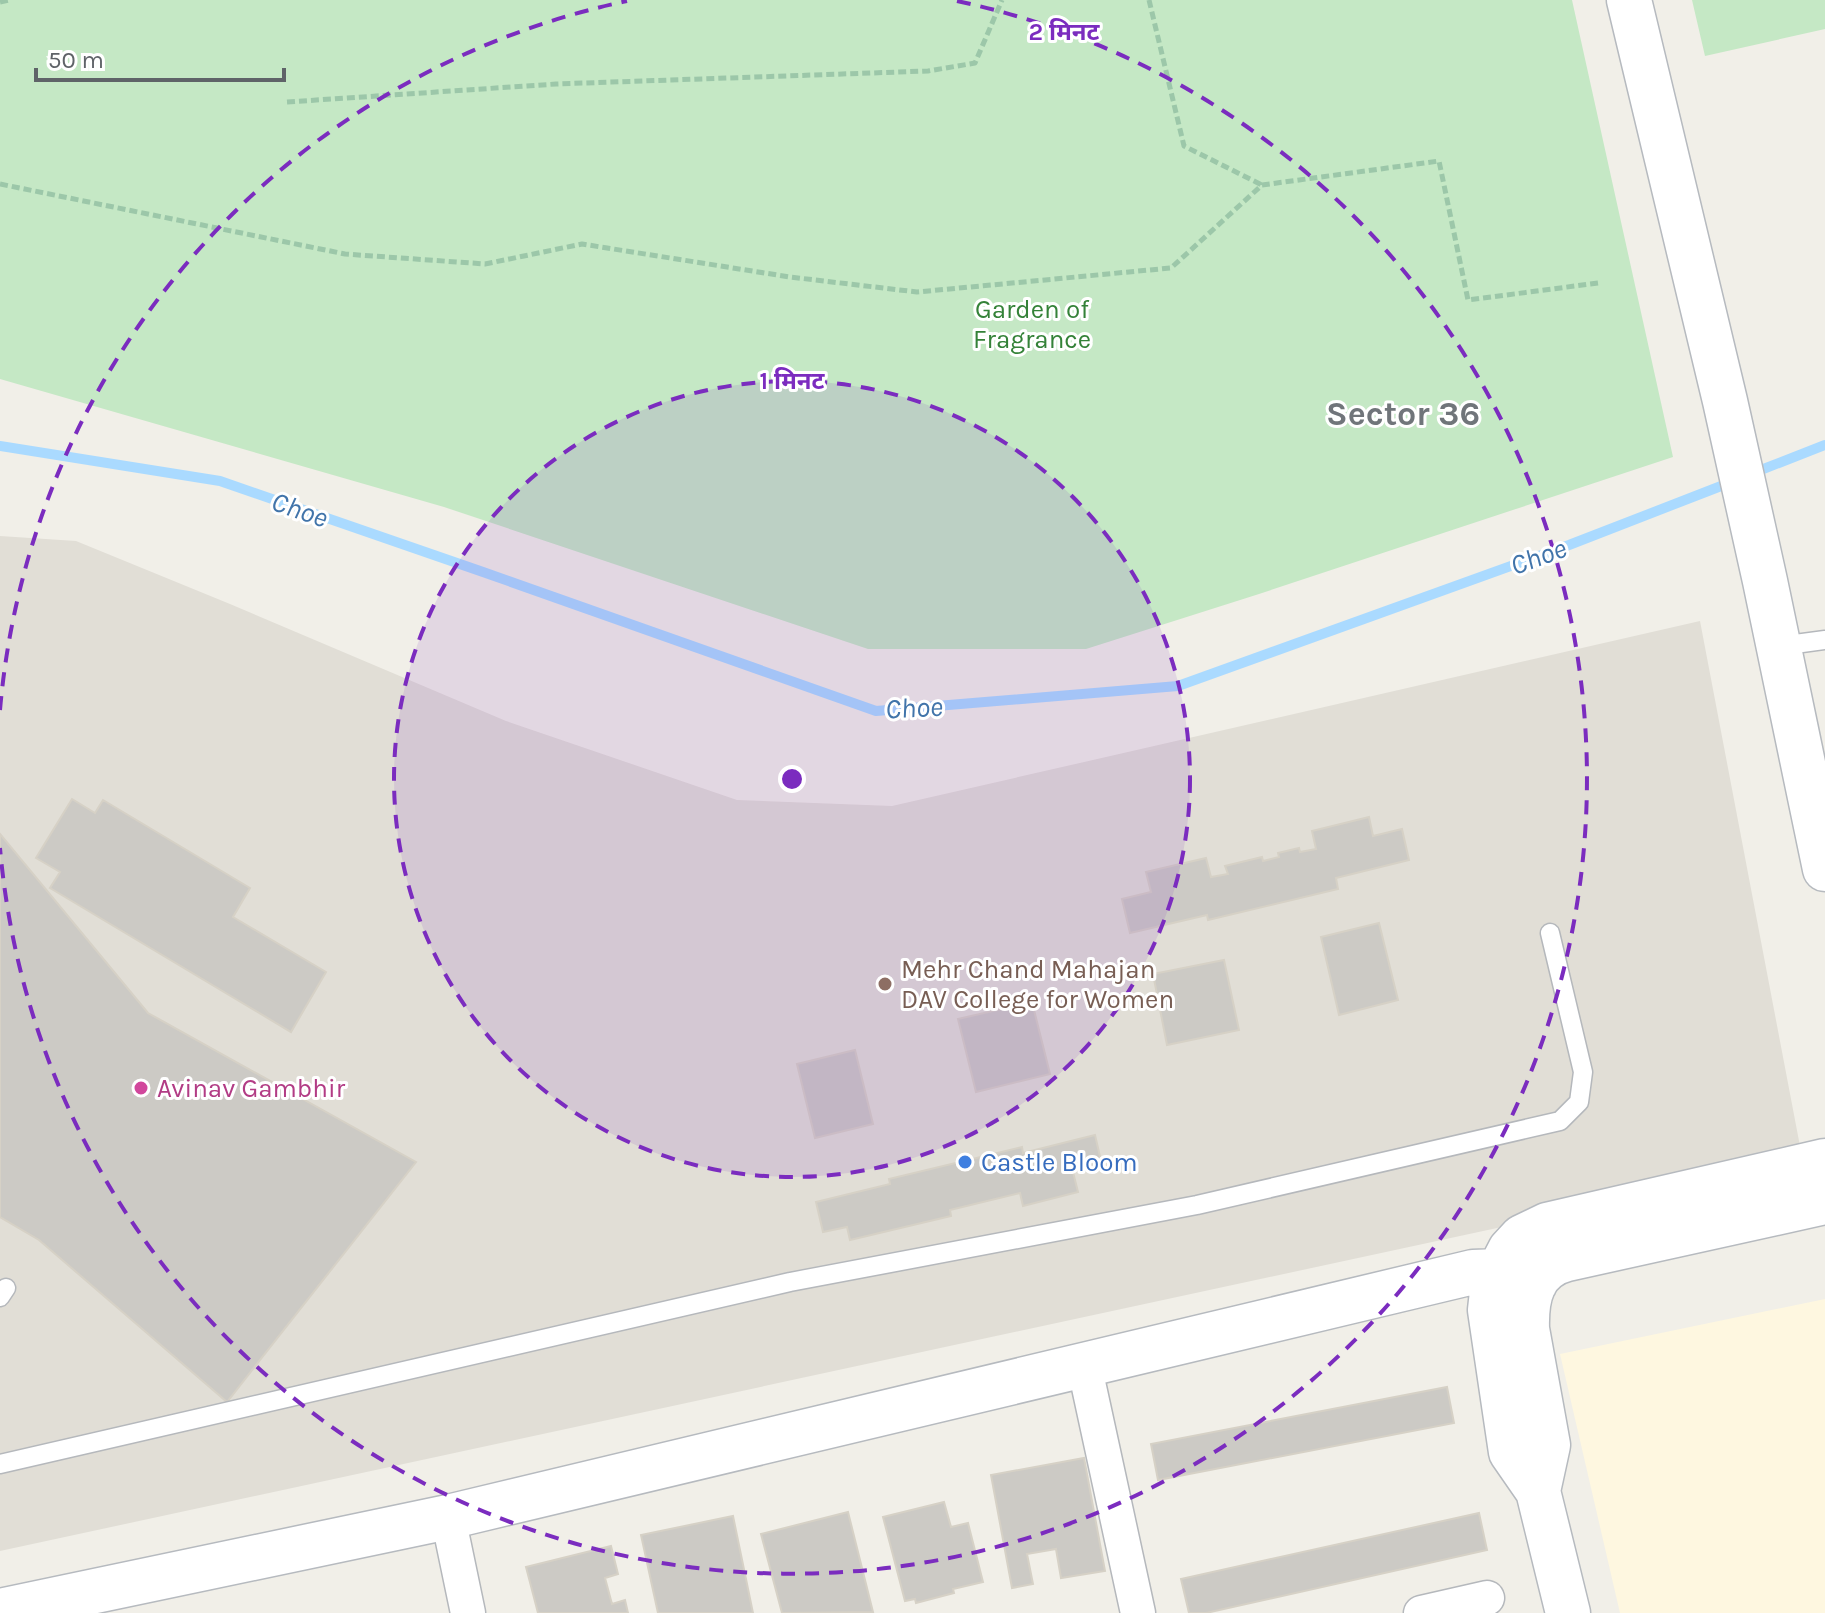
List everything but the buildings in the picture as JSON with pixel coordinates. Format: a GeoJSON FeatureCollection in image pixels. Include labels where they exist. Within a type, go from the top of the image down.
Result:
{"type":"FeatureCollection","features":[{"type":"Feature","properties":{"kind":"street"},"geometry":{"type":"LineString","coordinates":[[1629,0],[1725,401],[1780,646],[1825,869]]}},
{"type":"Feature","properties":{"kind":"street"},"geometry":{"type":"LineString","coordinates":[[1568,1613],[1538,1491],[1548,1445],[1527,1329],[1526,1312],[1530,1294],[1517,1277],[1510,1250],[1522,1237],[1547,1225],[1825,1161]]}},
{"type":"Feature","properties":{"kind":"street"},"geometry":{"type":"LineString","coordinates":[[0,1611],[448,1517],[1473,1272],[1517,1277],[1555,1262],[1825,1202]]}},
{"type":"Feature","properties":{"kind":"street"},"geometry":{"type":"LineString","coordinates":[[1084,1364],[1138,1613]]}},
{"type":"Feature","properties":{"kind":"street"},"geometry":{"type":"LineString","coordinates":[[448,1517],[468,1613]]}},
{"type":"Feature","properties":{"kind":"street"},"geometry":{"type":"LineString","coordinates":[[1421,1613],[1487,1598]]}},
{"type":"Feature","properties":{"kind":"lane"},"geometry":{"type":"LineString","coordinates":[[1780,646],[1825,640]]}},
{"type":"Feature","properties":{"kind":"lane"},"geometry":{"type":"LineString","coordinates":[[0,1464],[790,1282],[1197,1205],[1560,1121],[1579,1102],[1583,1072],[1550,933]]}},
{"type":"Feature","properties":{"kind":"path"},"geometry":{"type":"LineString","coordinates":[[0,2],[9,0]]}},
{"type":"Feature","properties":{"kind":"path"},"geometry":{"type":"LineString","coordinates":[[287,102],[556,84],[928,71],[975,63],[1002,0]]}},
{"type":"Feature","properties":{"kind":"path"},"geometry":{"type":"LineString","coordinates":[[1149,0],[1184,146],[1262,185],[1439,161],[1468,300],[1598,283]]}},
{"type":"Feature","properties":{"kind":"path"},"geometry":{"type":"LineString","coordinates":[[0,184],[345,254],[485,264],[582,244],[790,277],[917,292],[1171,268],[1262,185]]}},
{"type":"Feature","properties":{"kind":"shaded area","name":"Mehr Chand Mahajan DAV College for Women"},"geometry":{"type":"Polygon","coordinates":[[[0,536],[76,541],[506,721],[737,800],[892,806],[1700,621],[1803,1162],[0,1551],[0,536]]]}},
{"type":"Feature","properties":{"kind":"shaded area"},"geometry":{"type":"Polygon","coordinates":[[[1825,1299],[1825,1613],[1620,1613],[1560,1354],[1825,1299]]]}},
{"type":"Feature","properties":{"kind":"green space","name":"Garden of Fragrance"},"geometry":{"type":"Polygon","coordinates":[[[0,0],[1572,0],[1673,457],[1086,649],[868,649],[444,507],[0,379],[0,0]]]}},
{"type":"Feature","properties":{"kind":"green space"},"geometry":{"type":"Polygon","coordinates":[[[1692,0],[1825,0],[1825,29],[1705,56],[1692,0]]]}},
{"type":"Feature","properties":{"kind":"waterway","name":"Choe"},"geometry":{"type":"LineString","coordinates":[[1753,473],[1825,445]]}},
{"type":"Feature","properties":{"kind":"waterway","name":"Choe"},"geometry":{"type":"LineString","coordinates":[[0,446],[220,481],[876,711],[1178,686],[1569,545],[1734,481]]}},
{"type":"Feature","properties":{"kind":"place","name":"Mehr Chand Mahajan DAV College for Women"},"geometry":{"type":"Point","coordinates":[885,984]}},
{"type":"Feature","properties":{"kind":"place","name":"Avinav Gambhir"},"geometry":{"type":"Point","coordinates":[141,1088]}},
{"type":"Feature","properties":{"kind":"place","name":"Castle Bloom"},"geometry":{"type":"Point","coordinates":[965,1162]}},
{"type":"Feature","properties":{"kind":"district","name":"Sector 36"},"geometry":{"type":"Point","coordinates":[1403,413]}}]}
